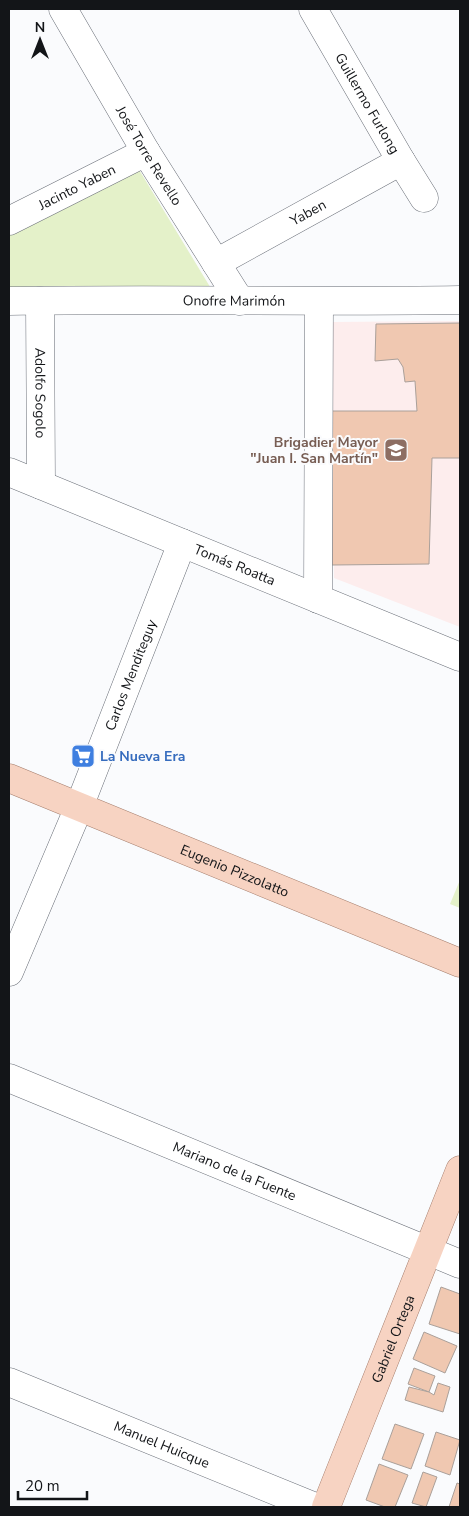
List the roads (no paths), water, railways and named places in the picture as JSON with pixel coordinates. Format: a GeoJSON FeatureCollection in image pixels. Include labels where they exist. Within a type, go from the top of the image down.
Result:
{"type":"FeatureCollection","features":[{"type":"Feature","properties":{"kind":"main road","name":"Eugenio Pizzolatto"},"geometry":{"type":"LineString","coordinates":[[9,778],[460,963]]}},
{"type":"Feature","properties":{"kind":"main road","name":"Gabriel Ortega"},"geometry":{"type":"LineString","coordinates":[[326,1507],[460,1170]]}},
{"type":"Feature","properties":{"kind":"street","name":"José Torre Revello"},"geometry":{"type":"LineString","coordinates":[[63,9],[146,152],[240,301]]}},
{"type":"Feature","properties":{"kind":"street","name":"Guillermo Furlong"},"geometry":{"type":"LineString","coordinates":[[312,9],[424,198]]}},
{"type":"Feature","properties":{"kind":"street","name":"Jacinto Yaben"},"geometry":{"type":"LineString","coordinates":[[9,221],[146,152]]}},
{"type":"Feature","properties":{"kind":"street","name":"Yaben"},"geometry":{"type":"LineString","coordinates":[[216,263],[401,161]]}},
{"type":"Feature","properties":{"kind":"street","name":"Onofre Marimón"},"geometry":{"type":"LineString","coordinates":[[9,301],[319,302],[460,300]]}},
{"type":"Feature","properties":{"kind":"street","name":"Adolfo Sogolo"},"geometry":{"type":"LineString","coordinates":[[40,301],[41,485]]}},
{"type":"Feature","properties":{"kind":"street"},"geometry":{"type":"LineString","coordinates":[[318,599],[319,302]]}},
{"type":"Feature","properties":{"kind":"street","name":"Tomás Roatta"},"geometry":{"type":"LineString","coordinates":[[9,472],[460,657]]}},
{"type":"Feature","properties":{"kind":"street","name":"Carlos Menditeguy"},"geometry":{"type":"LineString","coordinates":[[9,972],[78,807],[182,543]]}},
{"type":"Feature","properties":{"kind":"street","name":"Mariano de la Fuente"},"geometry":{"type":"LineString","coordinates":[[9,1078],[460,1264]]}},
{"type":"Feature","properties":{"kind":"street","name":"Manuel Huicque"},"geometry":{"type":"LineString","coordinates":[[9,1382],[315,1507]]}},
{"type":"Feature","properties":{"kind":"place","name":"Brigadier Mayor \"Juan I. San Martín\""},"geometry":{"type":"Point","coordinates":[396,450]}},
{"type":"Feature","properties":{"kind":"place","name":"La Nueva Era"},"geometry":{"type":"Point","coordinates":[83,756]}}]}
